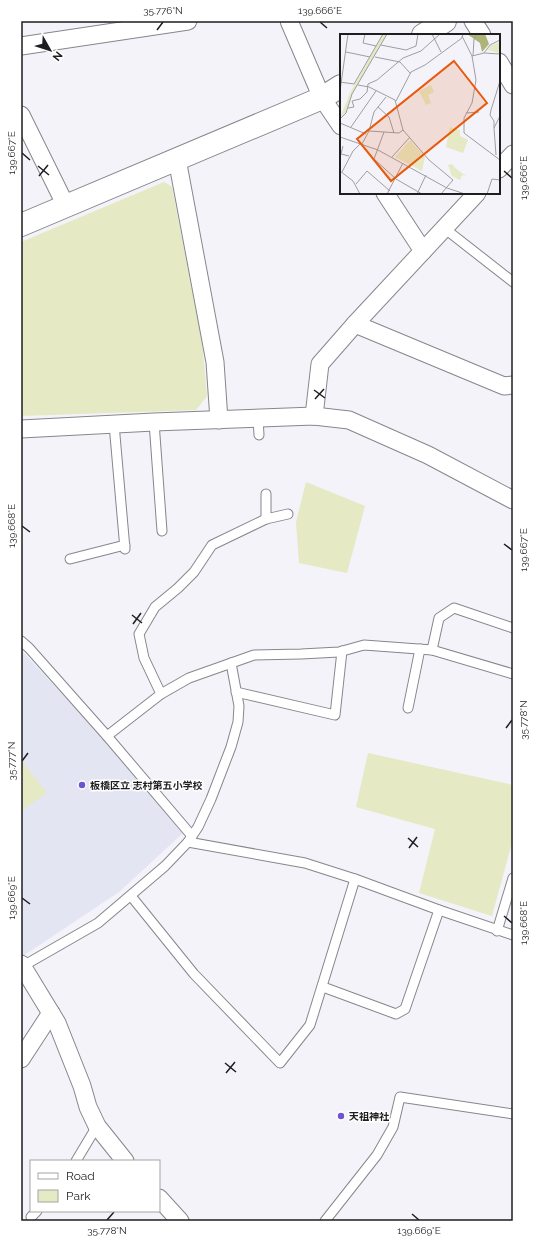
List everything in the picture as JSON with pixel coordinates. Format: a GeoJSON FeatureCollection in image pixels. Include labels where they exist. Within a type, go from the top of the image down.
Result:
{"type":"FeatureCollection","features":[{"type":"Feature","properties":{"kind":"street"},"geometry":{"type":"LineString","coordinates":[[21,46],[188,21]]}},
{"type":"Feature","properties":{"kind":"street"},"geometry":{"type":"LineString","coordinates":[[289,21],[322,98],[340,125]]}},
{"type":"Feature","properties":{"kind":"street"},"geometry":{"type":"LineString","coordinates":[[425,34],[445,21]]}},
{"type":"Feature","properties":{"kind":"street"},"geometry":{"type":"LineString","coordinates":[[473,21],[481,34]]}},
{"type":"Feature","properties":{"kind":"street"},"geometry":{"type":"LineString","coordinates":[[500,64],[513,85]]}},
{"type":"Feature","properties":{"kind":"street"},"geometry":{"type":"LineString","coordinates":[[21,225],[322,98],[340,87]]}},
{"type":"Feature","properties":{"kind":"street"},"geometry":{"type":"LineString","coordinates":[[21,115],[66,206]]}},
{"type":"Feature","properties":{"kind":"street"},"geometry":{"type":"LineString","coordinates":[[500,168],[513,154]]}},
{"type":"Feature","properties":{"kind":"street"},"geometry":{"type":"LineString","coordinates":[[177,159],[215,362],[219,420]]}},
{"type":"Feature","properties":{"kind":"street"},"geometry":{"type":"LineString","coordinates":[[386,194],[423,251]]}},
{"type":"Feature","properties":{"kind":"street"},"geometry":{"type":"LineString","coordinates":[[314,416],[320,364],[355,324],[476,194]]}},
{"type":"Feature","properties":{"kind":"street"},"geometry":{"type":"LineString","coordinates":[[355,324],[504,386],[513,385]]}},
{"type":"Feature","properties":{"kind":"street"},"geometry":{"type":"LineString","coordinates":[[21,430],[154,422],[314,416],[349,420],[428,455],[513,500]]}},
{"type":"Feature","properties":{"kind":"street"},"geometry":{"type":"LineString","coordinates":[[22,965],[57,1023],[82,1086],[88,1107],[97,1126],[124,1160]]}},
{"type":"Feature","properties":{"kind":"street"},"geometry":{"type":"LineString","coordinates":[[21,1059],[51,1013]]}},
{"type":"Feature","properties":{"kind":"street"},"geometry":{"type":"LineString","coordinates":[[160,1199],[180,1221]]}},
{"type":"Feature","properties":{"kind":"lane"},"geometry":{"type":"LineString","coordinates":[[444,228],[513,282]]}},
{"type":"Feature","properties":{"kind":"lane"},"geometry":{"type":"LineString","coordinates":[[258,418],[259,435]]}},
{"type":"Feature","properties":{"kind":"lane"},"geometry":{"type":"LineString","coordinates":[[154,422],[162,531]]}},
{"type":"Feature","properties":{"kind":"lane"},"geometry":{"type":"LineString","coordinates":[[70,559],[125,547],[114,424]]}},
{"type":"Feature","properties":{"kind":"lane"},"geometry":{"type":"LineString","coordinates":[[266,494],[266,519]]}},
{"type":"Feature","properties":{"kind":"lane"},"geometry":{"type":"LineString","coordinates":[[161,694],[144,658],[139,634],[156,607],[194,572],[212,545],[266,519],[288,514]]}},
{"type":"Feature","properties":{"kind":"lane"},"geometry":{"type":"LineString","coordinates":[[432,650],[439,618],[454,608],[513,628]]}},
{"type":"Feature","properties":{"kind":"lane"},"geometry":{"type":"LineString","coordinates":[[21,641],[107,736],[190,839],[304,863],[355,879],[513,935]]}},
{"type":"Feature","properties":{"kind":"lane"},"geometry":{"type":"LineString","coordinates":[[107,736],[161,694],[189,678],[254,655],[342,651],[364,645],[420,649],[432,650],[513,674]]}},
{"type":"Feature","properties":{"kind":"lane"},"geometry":{"type":"LineString","coordinates":[[408,708],[420,649]]}},
{"type":"Feature","properties":{"kind":"lane"},"geometry":{"type":"LineString","coordinates":[[236,692],[335,714],[342,651]]}},
{"type":"Feature","properties":{"kind":"lane"},"geometry":{"type":"LineString","coordinates":[[22,965],[98,923],[165,866],[190,839],[211,799],[231,747],[238,722],[239,706],[231,663]]}},
{"type":"Feature","properties":{"kind":"lane"},"geometry":{"type":"LineString","coordinates":[[497,930],[513,878]]}},
{"type":"Feature","properties":{"kind":"lane"},"geometry":{"type":"LineString","coordinates":[[131,896],[194,974],[280,1063],[310,1025],[323,987],[355,879]]}},
{"type":"Feature","properties":{"kind":"lane"},"geometry":{"type":"LineString","coordinates":[[323,987],[396,1014],[405,1009],[439,910]]}},
{"type":"Feature","properties":{"kind":"lane"},"geometry":{"type":"LineString","coordinates":[[325,1221],[377,1156],[392,1127],[400,1097],[513,1114]]}},
{"type":"Feature","properties":{"kind":"lane"},"geometry":{"type":"LineString","coordinates":[[77,1160],[97,1126]]}},
{"type":"Feature","properties":{"kind":"shaded area","name":"板橋区立 志村第五小学校"},"geometry":{"type":"Polygon","coordinates":[[[21,650],[103,738],[183,833],[119,892],[23,956],[21,953],[21,650]]]}},
{"type":"Feature","properties":{"kind":"green space"},"geometry":{"type":"Polygon","coordinates":[[[164,182],[172,187],[202,341],[207,396],[196,410],[21,416],[21,242],[164,182]]]}},
{"type":"Feature","properties":{"kind":"green space"},"geometry":{"type":"Polygon","coordinates":[[[306,482],[365,506],[347,573],[299,563],[296,522],[306,482]]]}},
{"type":"Feature","properties":{"kind":"green space"},"geometry":{"type":"Polygon","coordinates":[[[368,753],[513,785],[513,839],[492,916],[419,893],[435,829],[356,807],[368,753]]]}},
{"type":"Feature","properties":{"kind":"green space"},"geometry":{"type":"Polygon","coordinates":[[[21,760],[47,793],[21,811],[21,760]]]}},
{"type":"Feature","properties":{"kind":"place","name":"板橋区立 志村第五小学校"},"geometry":{"type":"Point","coordinates":[82,785]}},
{"type":"Feature","properties":{"kind":"place","name":"天祖神社"},"geometry":{"type":"Point","coordinates":[341,1116]}}]}
